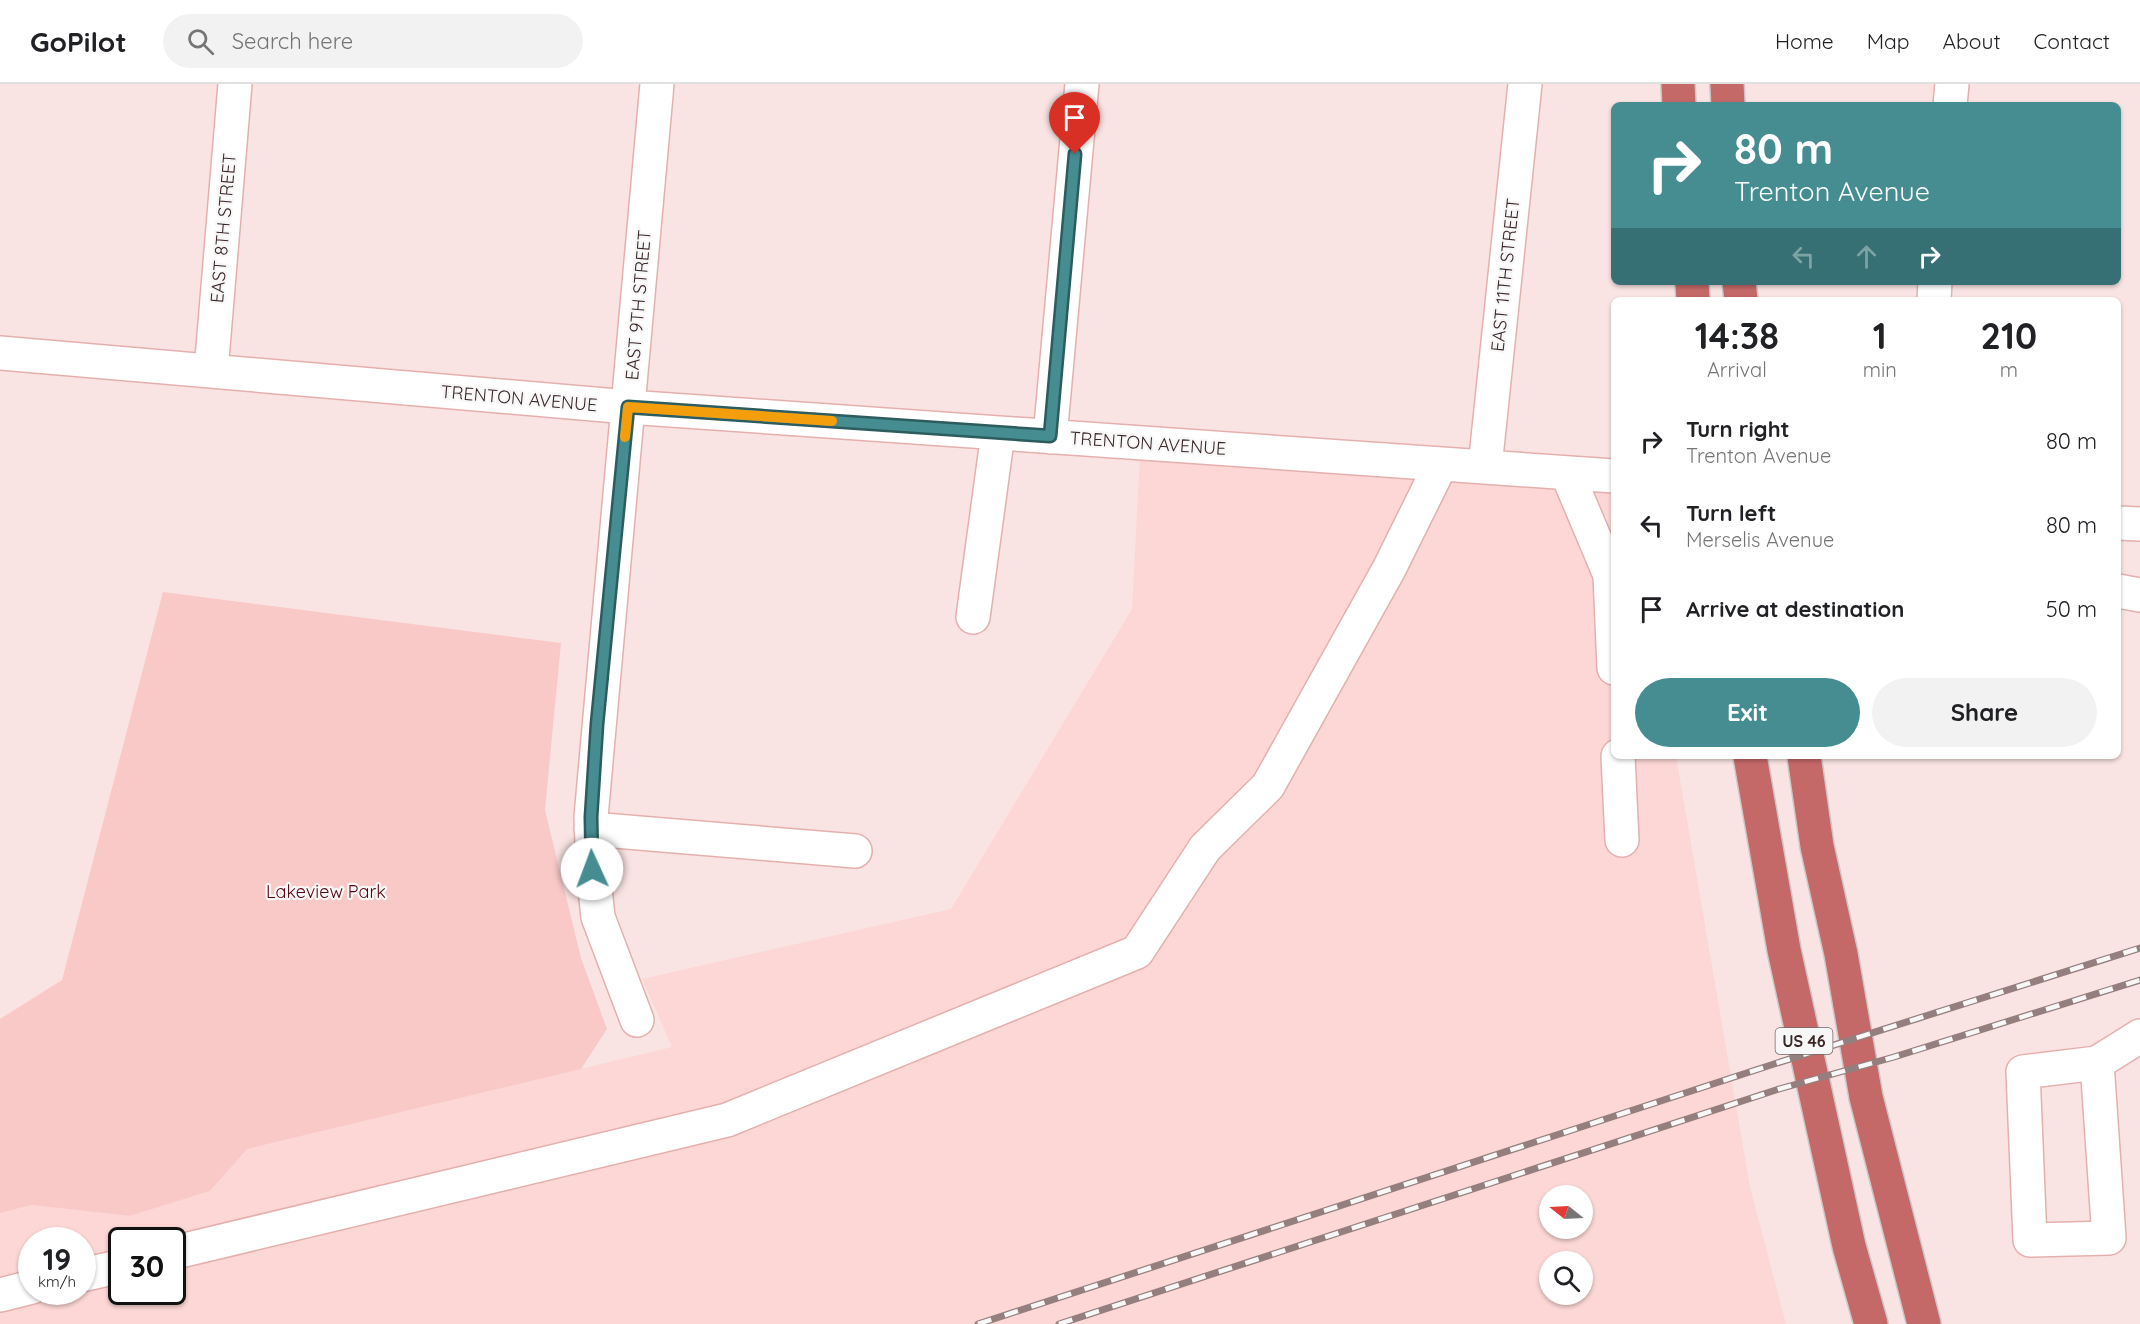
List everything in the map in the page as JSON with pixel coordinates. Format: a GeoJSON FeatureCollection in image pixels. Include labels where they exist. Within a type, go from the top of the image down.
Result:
{"type":"FeatureCollection","features":[{"type":"Feature","properties":{"kind":"highway"},"geometry":{"type":"LineString","coordinates":[[1678,84],[1679,102]]}},
{"type":"Feature","properties":{"kind":"highway"},"geometry":{"type":"LineString","coordinates":[[1727,84],[1728,102]]}},
{"type":"Feature","properties":{"kind":"highway","name":"US 46"},"geometry":{"type":"LineString","coordinates":[[1751,759],[1786,962],[1850,1246],[1871,1324]]}},
{"type":"Feature","properties":{"kind":"highway","name":"US 46"},"geometry":{"type":"LineString","coordinates":[[1804,759],[1817,846],[1841,954],[1866,1097],[1924,1324]]}},
{"type":"Feature","properties":{"kind":"street","name":"EAST 8TH STREET"},"geometry":{"type":"LineString","coordinates":[[211,371],[235,84]]}},
{"type":"Feature","properties":{"kind":"street","name":"EAST 9TH STREET"},"geometry":{"type":"LineString","coordinates":[[637,1020],[598,917],[591,829],[597,724],[657,84]]}},
{"type":"Feature","properties":{"kind":"street"},"geometry":{"type":"LineString","coordinates":[[1050,436],[1082,84]]}},
{"type":"Feature","properties":{"kind":"street","name":"EAST 11TH STREET"},"geometry":{"type":"LineString","coordinates":[[1485,467],[1525,84]]}},
{"type":"Feature","properties":{"kind":"street"},"geometry":{"type":"LineString","coordinates":[[1950,102],[1952,84]]}},
{"type":"Feature","properties":{"kind":"street","name":"TRENTON AVENUE"},"geometry":{"type":"LineString","coordinates":[[0,353],[628,407],[1611,476]]}},
{"type":"Feature","properties":{"kind":"street"},"geometry":{"type":"LineString","coordinates":[[973,617],[998,433]]}},
{"type":"Feature","properties":{"kind":"street"},"geometry":{"type":"LineString","coordinates":[[186,1250],[727,1120],[1137,952],[1205,848],[1268,786],[1389,569],[1441,464]]}},
{"type":"Feature","properties":{"kind":"street"},"geometry":{"type":"LineString","coordinates":[[1567,472],[1610,576],[1611,599]]}},
{"type":"Feature","properties":{"kind":"street"},"geometry":{"type":"LineString","coordinates":[[2121,523],[2140,524]]}},
{"type":"Feature","properties":{"kind":"street"},"geometry":{"type":"LineString","coordinates":[[2121,592],[2140,595]]}},
{"type":"Feature","properties":{"kind":"street"},"geometry":{"type":"LineString","coordinates":[[1618,759],[1622,840]]}},
{"type":"Feature","properties":{"kind":"street"},"geometry":{"type":"LineString","coordinates":[[591,829],[855,851]]}},
{"type":"Feature","properties":{"kind":"street"},"geometry":{"type":"LineString","coordinates":[[2097,1063],[2109,1238],[2030,1240],[2023,1072],[2097,1063],[2140,1036]]}},
{"type":"Feature","properties":{"kind":"street"},"geometry":{"type":"LineString","coordinates":[[0,1295],[18,1290]]}},
{"type":"Feature","properties":{"kind":"shaded area"},"geometry":{"type":"Polygon","coordinates":[[[1141,438],[1611,477],[1611,759],[1677,759],[1750,1187],[1786,1324],[0,1324],[0,1213],[31,1205],[130,1216],[210,1191],[246,1149],[672,1047],[642,979],[951,909],[1132,609],[1141,438]]]}},
{"type":"Feature","properties":{"kind":"green space","name":"Lakeview Park"},"geometry":{"type":"Polygon","coordinates":[[[163,592],[561,643],[545,810],[581,958],[607,1029],[581,1069],[247,1149],[210,1191],[130,1216],[31,1205],[0,1213],[0,1019],[62,980],[163,592]]]}},
{"type":"Feature","properties":{"kind":"railway"},"geometry":{"type":"LineString","coordinates":[[978,1324],[1774,1064],[2140,948]]}},
{"type":"Feature","properties":{"kind":"railway"},"geometry":{"type":"LineString","coordinates":[[1059,1324],[1779,1089],[1894,1057],[2140,980]]}},
{"type":"Feature","properties":{"kind":"slow traffic"},"geometry":{"type":"LineString","coordinates":[[625,437],[628,407],[832,421]]}},
{"type":"Feature","properties":{"kind":"route"},"geometry":{"type":"LineString","coordinates":[[592,869],[591,817],[597,724],[628,407],[1050,436],[1075,154]]}}]}
